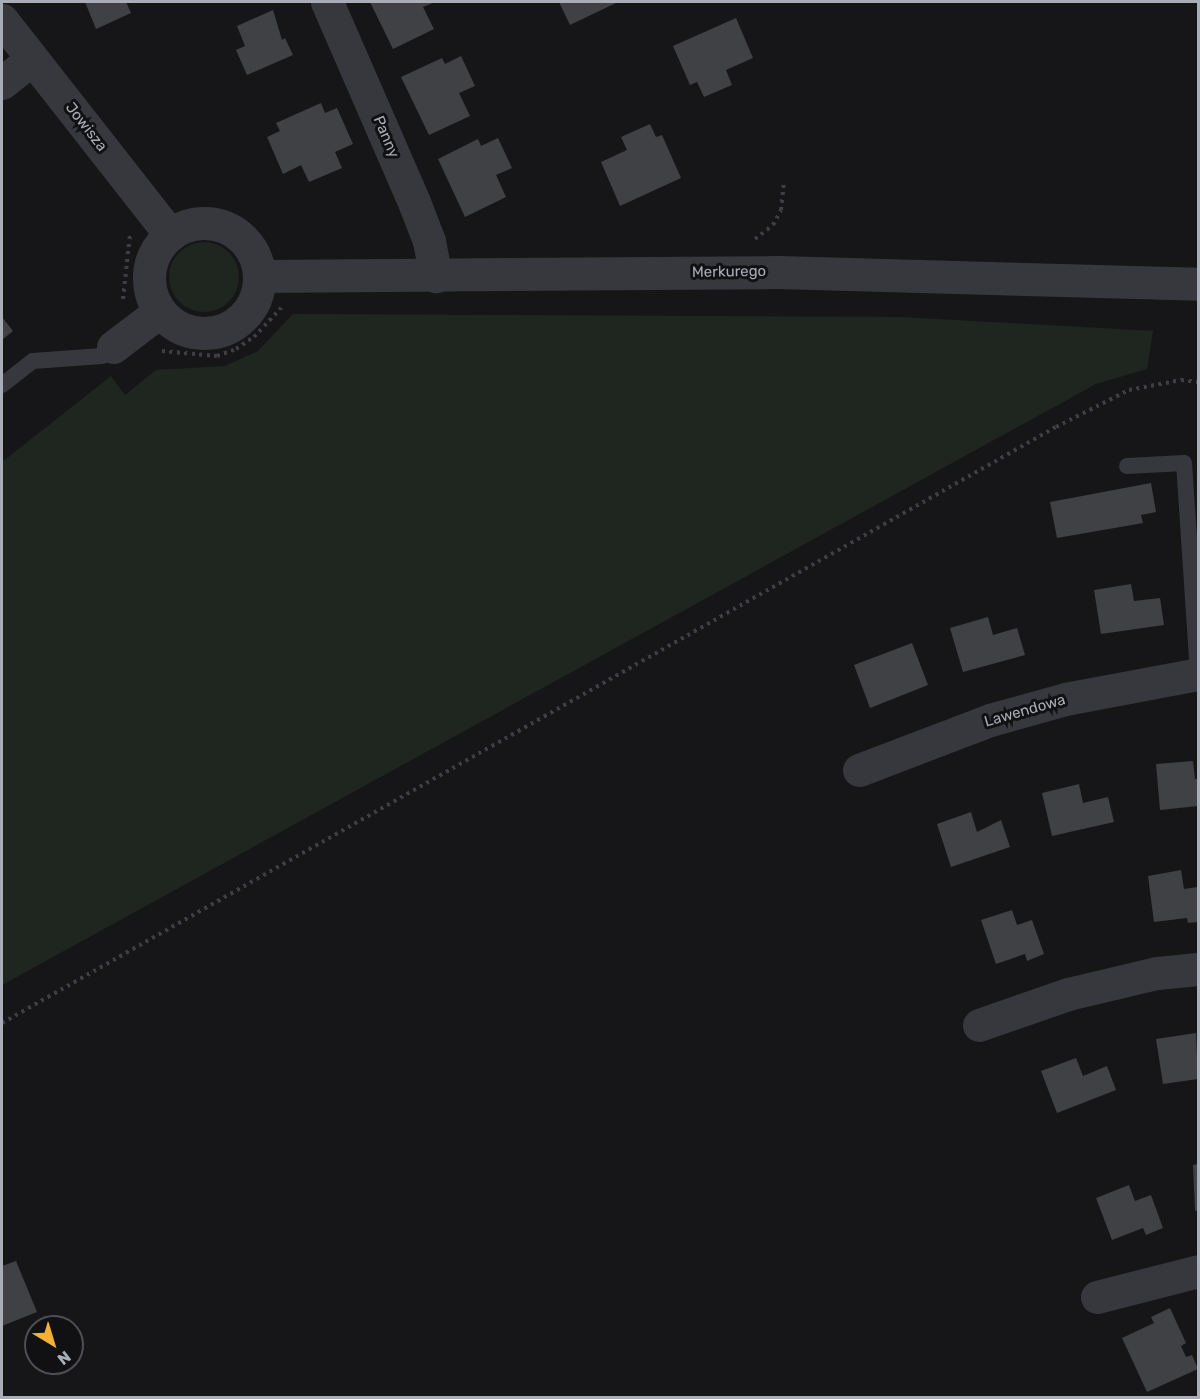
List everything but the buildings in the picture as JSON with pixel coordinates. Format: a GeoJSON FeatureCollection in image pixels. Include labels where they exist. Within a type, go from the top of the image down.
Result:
{"type":"FeatureCollection","features":[{"type":"Feature","properties":{"kind":"street","name":"Panny"},"geometry":{"type":"LineString","coordinates":[[327,2],[418,212],[429,241],[436,276]]}},
{"type":"Feature","properties":{"kind":"street","name":"Jowisza"},"geometry":{"type":"LineString","coordinates":[[2,20],[169,234]]}},
{"type":"Feature","properties":{"kind":"street"},"geometry":{"type":"LineString","coordinates":[[2,83],[32,59]]}},
{"type":"Feature","properties":{"kind":"street"},"geometry":{"type":"LineString","coordinates":[[198,223],[228,227],[244,239],[256,256],[260,276],[250,309],[223,330],[206,334],[188,331],[159,312],[148,279],[158,246],[169,234],[198,223]]}},
{"type":"Feature","properties":{"kind":"street","name":"Merkurego"},"geometry":{"type":"LineString","coordinates":[[260,276],[830,272],[1198,284]]}},
{"type":"Feature","properties":{"kind":"street"},"geometry":{"type":"LineString","coordinates":[[113,347],[159,312]]}},
{"type":"Feature","properties":{"kind":"street","name":"Lawendowa"},"geometry":{"type":"LineString","coordinates":[[859,770],[1022,711],[1065,699],[1198,674]]}},
{"type":"Feature","properties":{"kind":"street"},"geometry":{"type":"LineString","coordinates":[[979,1025],[1068,994],[1157,974],[1198,969]]}},
{"type":"Feature","properties":{"kind":"street"},"geometry":{"type":"LineString","coordinates":[[1097,1297],[1198,1271]]}},
{"type":"Feature","properties":{"kind":"lane"},"geometry":{"type":"LineString","coordinates":[[2,386],[33,361],[102,356],[113,347]]}},
{"type":"Feature","properties":{"kind":"lane"},"geometry":{"type":"LineString","coordinates":[[1127,466],[1184,463],[1198,674]]}},
{"type":"Feature","properties":{"kind":"path"},"geometry":{"type":"LineString","coordinates":[[746,243],[773,225],[781,210],[784,182]]}},
{"type":"Feature","properties":{"kind":"path"},"geometry":{"type":"LineString","coordinates":[[2,1023],[1056,427],[1129,390],[1181,380],[1198,382]]}},
{"type":"Feature","properties":{"kind":"shaded area"},"geometry":{"type":"Polygon","coordinates":[[[204,242],[217,245],[229,252],[236,264],[239,277],[236,290],[229,302],[217,309],[204,312],[191,309],[179,302],[172,290],[169,277],[172,264],[179,252],[191,245],[204,242]]]}},
{"type":"Feature","properties":{"kind":"shaded area"},"geometry":{"type":"Polygon","coordinates":[[[293,314],[902,317],[1153,331],[1147,369],[1096,384],[2,985],[2,462],[111,376],[125,395],[156,370],[225,366],[258,351],[293,314]]]}}]}
